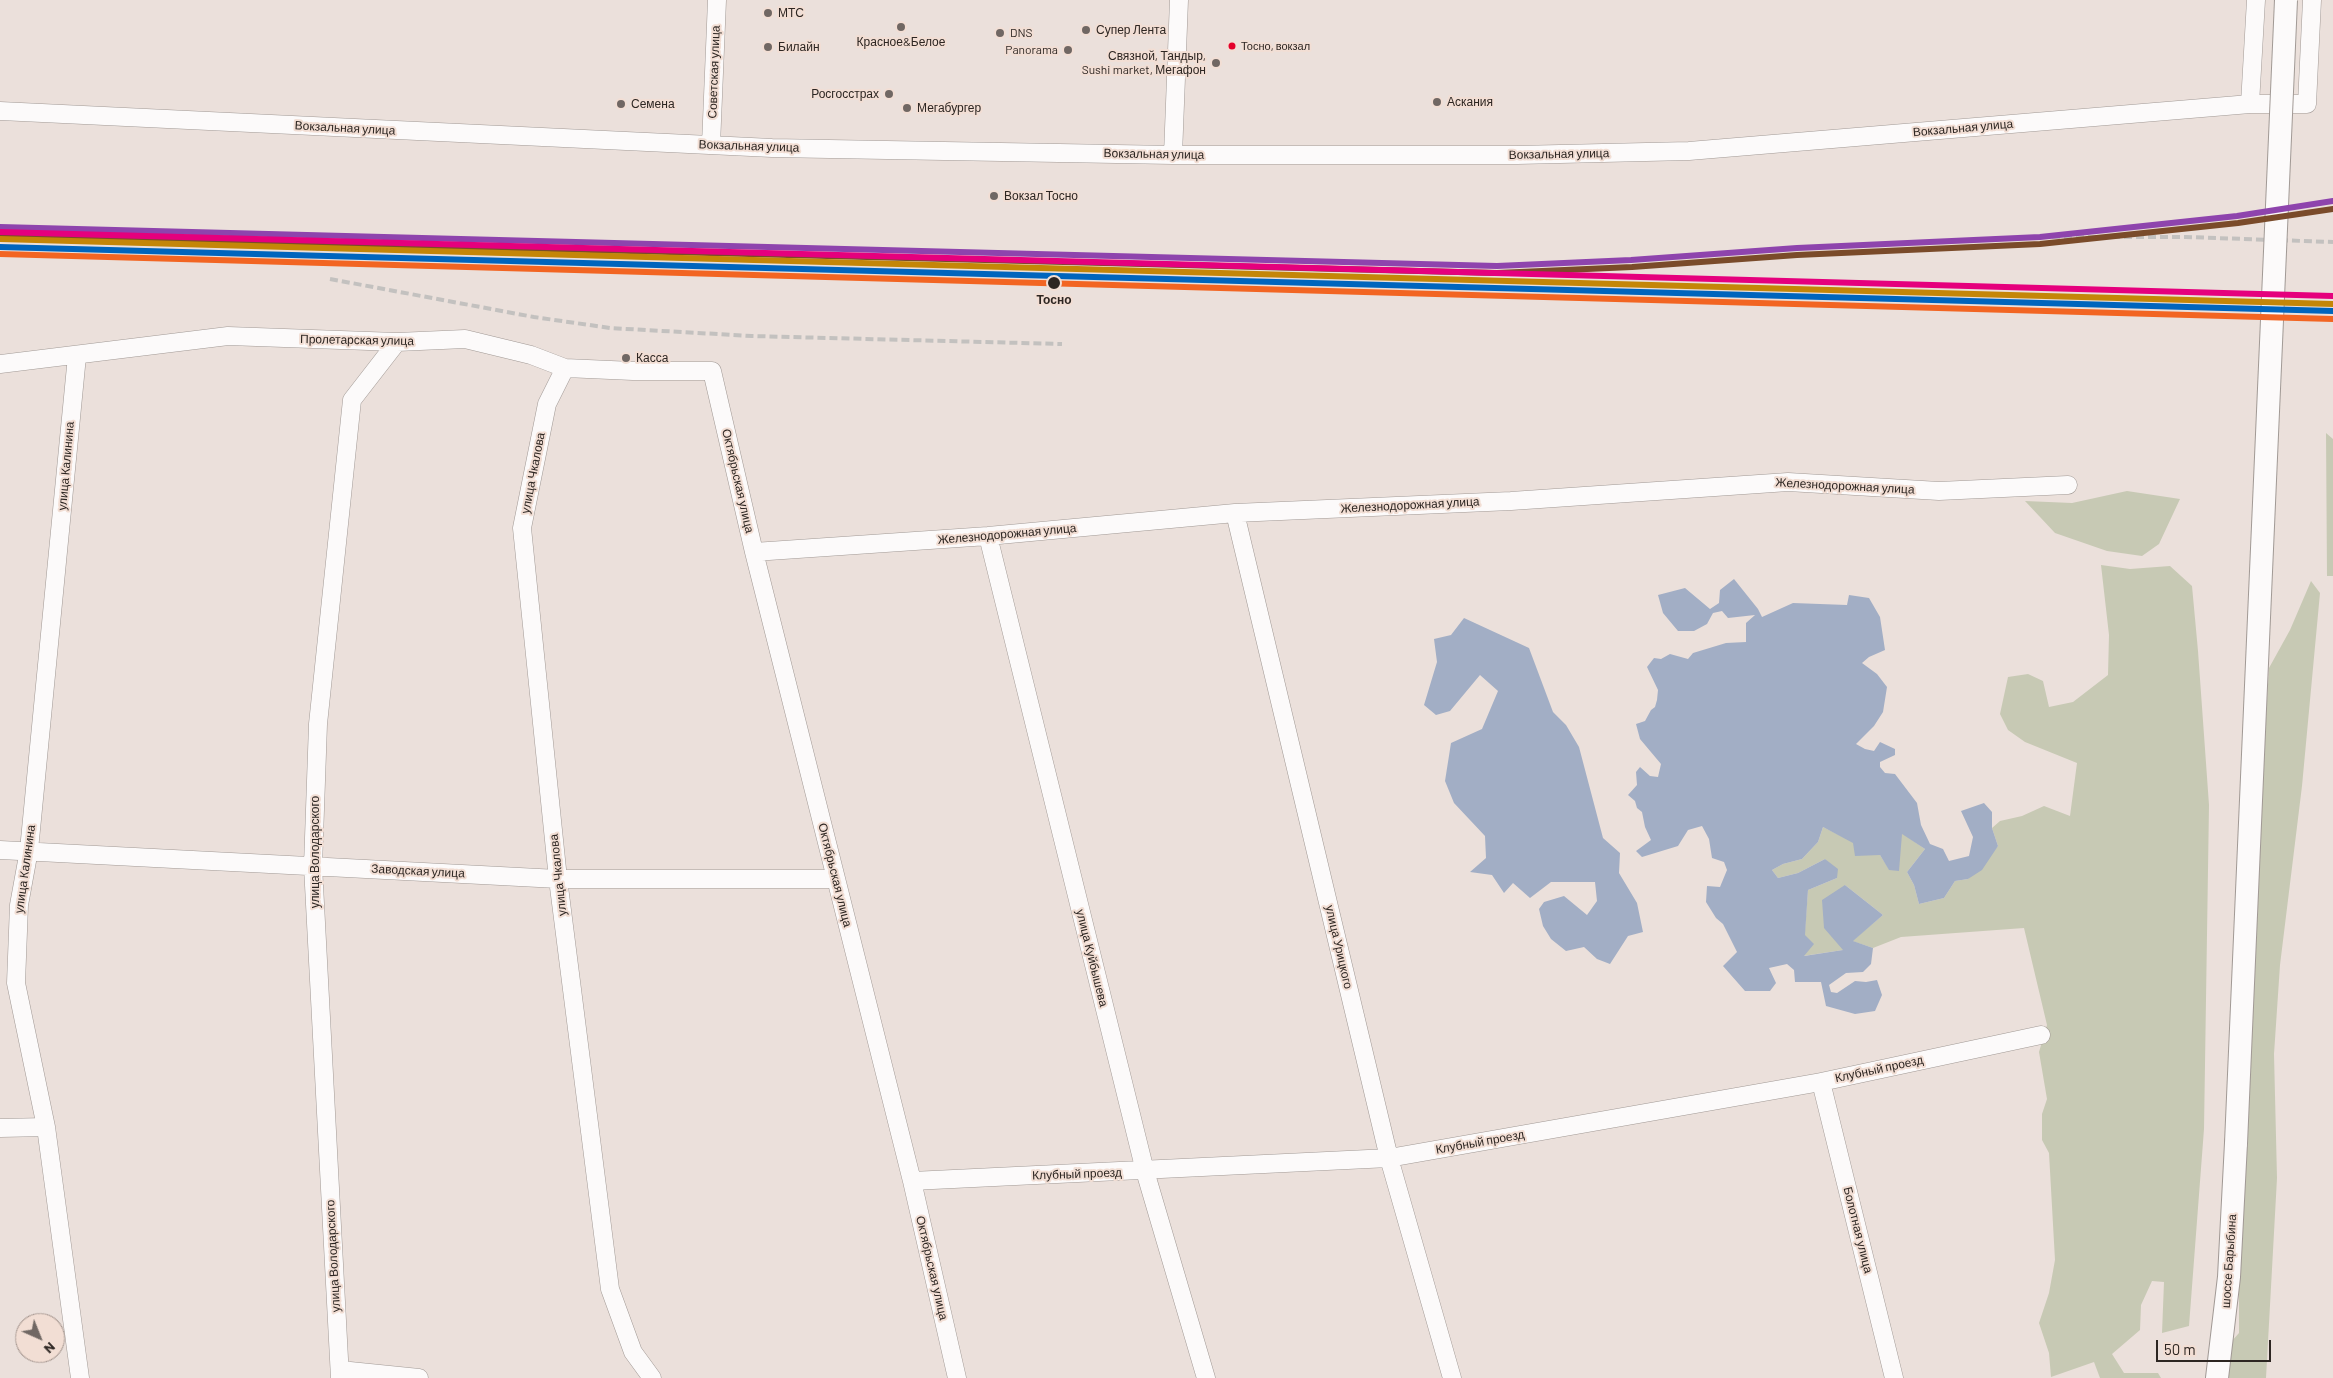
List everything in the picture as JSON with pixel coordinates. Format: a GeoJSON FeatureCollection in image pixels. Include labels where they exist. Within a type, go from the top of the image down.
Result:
{"type":"FeatureCollection","features":[{"type":"Feature","properties":{"kind":"main road","name":"шоссе Барыбина"},"geometry":{"type":"LineString","coordinates":[[2217,1378],[2229,1277],[2236,1143],[2286,0]]}},
{"type":"Feature","properties":{"kind":"street","name":"Советская улица"},"geometry":{"type":"LineString","coordinates":[[711,145],[717,0]]}},
{"type":"Feature","properties":{"kind":"street"},"geometry":{"type":"LineString","coordinates":[[1173,155],[1179,0]]}},
{"type":"Feature","properties":{"kind":"street"},"geometry":{"type":"LineString","coordinates":[[2250,104],[2256,0]]}},
{"type":"Feature","properties":{"kind":"street","name":"Вокзальная улица"},"geometry":{"type":"LineString","coordinates":[[0,111],[711,145],[1173,155],[1517,155],[1689,150],[2250,104],[2307,104],[2312,0]]}},
{"type":"Feature","properties":{"kind":"street","name":"Пролетарская улица"},"geometry":{"type":"LineString","coordinates":[[0,364],[228,336],[397,342],[465,339],[531,355],[565,368],[633,372],[712,371]]}},
{"type":"Feature","properties":{"kind":"street","name":"улица Володарского"},"geometry":{"type":"LineString","coordinates":[[340,1374],[313,866],[318,724],[352,400],[397,342]]}},
{"type":"Feature","properties":{"kind":"street","name":"улица Калинина"},"geometry":{"type":"LineString","coordinates":[[76,356],[29,850],[19,905],[16,983],[46,1127],[80,1378]]}},
{"type":"Feature","properties":{"kind":"street","name":"улица Чкалова"},"geometry":{"type":"LineString","coordinates":[[565,368],[547,404],[522,528],[558,879],[610,1289],[634,1352],[652,1378]]}},
{"type":"Feature","properties":{"kind":"street","name":"Октябрьская улица"},"geometry":{"type":"LineString","coordinates":[[712,371],[754,552],[912,1181],[957,1378]]}},
{"type":"Feature","properties":{"kind":"street","name":"Железнодорожная улица"},"geometry":{"type":"LineString","coordinates":[[754,552],[988,536],[1236,513],[1512,501],[1788,482],[1939,491],[2068,485]]}},
{"type":"Feature","properties":{"kind":"street","name":"улица Урицкого"},"geometry":{"type":"LineString","coordinates":[[1236,513],[1389,1158],[1452,1378]]}},
{"type":"Feature","properties":{"kind":"street","name":"улица Куйбышева"},"geometry":{"type":"LineString","coordinates":[[988,536],[1145,1171],[1206,1378]]}},
{"type":"Feature","properties":{"kind":"street","name":"Заводская улица"},"geometry":{"type":"LineString","coordinates":[[0,850],[29,850],[558,879],[836,879]]}},
{"type":"Feature","properties":{"kind":"street","name":"Клубный проезд"},"geometry":{"type":"LineString","coordinates":[[912,1181],[1389,1158],[1821,1082],[2041,1035]]}},
{"type":"Feature","properties":{"kind":"street","name":"Болотная улица"},"geometry":{"type":"LineString","coordinates":[[1821,1082],[1894,1378]]}},
{"type":"Feature","properties":{"kind":"street"},"geometry":{"type":"LineString","coordinates":[[0,1128],[46,1127]]}},
{"type":"Feature","properties":{"kind":"street"},"geometry":{"type":"LineString","coordinates":[[340,1374],[418,1378]]}},
{"type":"Feature","properties":{"kind":"green space"},"geometry":{"type":"Polygon","coordinates":[[[2326,433],[2333,439],[2333,576],[2327,576],[2326,433]]]}},
{"type":"Feature","properties":{"kind":"green space"},"geometry":{"type":"Polygon","coordinates":[[[2127,491],[2180,499],[2159,544],[2142,556],[2107,551],[2055,533],[2025,501],[2072,503],[2127,491]]]}},
{"type":"Feature","properties":{"kind":"green space"},"geometry":{"type":"Polygon","coordinates":[[[2101,565],[2130,569],[2170,566],[2192,586],[2198,651],[2209,805],[2204,1129],[2189,1326],[2162,1333],[2164,1282],[2152,1281],[2141,1305],[2140,1330],[2112,1354],[2124,1373],[2158,1373],[2161,1378],[2100,1378],[2094,1362],[2051,1377],[2049,1353],[2039,1323],[2049,1293],[2055,1260],[2049,1153],[2042,1140],[2042,1114],[2047,1099],[2039,1052],[2047,1025],[2024,928],[1901,937],[1873,948],[1852,941],[1883,915],[1845,885],[1843,950],[1803,956],[1808,890],[1837,878],[1825,859],[1798,873],[1778,878],[1772,870],[1783,864],[1802,859],[1818,842],[1823,827],[1880,855],[1889,869],[1902,833],[1925,849],[1907,872],[1914,885],[1919,904],[1944,898],[1955,881],[1968,879],[1998,846],[1992,828],[2000,821],[2022,816],[2044,806],[2070,816],[2077,763],[2025,742],[2008,730],[2000,714],[2008,677],[2028,674],[2043,681],[2049,707],[2073,702],[2108,675],[2109,635],[2101,565]]]}},
{"type":"Feature","properties":{"kind":"green space"},"geometry":{"type":"Polygon","coordinates":[[[2311,581],[2320,593],[2302,786],[2280,965],[2274,1054],[2277,1178],[2266,1378],[2228,1378],[2231,1342],[2239,1333],[2239,1236],[2249,995],[2269,668],[2290,630],[2311,581]]]}},
{"type":"Feature","properties":{"kind":"water"},"geometry":{"type":"Polygon","coordinates":[[[1734,579],[1758,609],[1762,617],[1793,603],[1847,605],[1849,595],[1869,598],[1880,617],[1885,650],[1869,657],[1862,663],[1877,674],[1887,687],[1883,712],[1874,726],[1856,744],[1874,751],[1880,742],[1895,749],[1895,755],[1880,762],[1880,767],[1885,773],[1895,774],[1917,803],[1921,825],[1930,844],[1943,849],[1949,861],[1969,856],[1973,837],[1961,811],[1984,803],[1992,812],[1992,828],[1998,846],[1982,870],[1968,879],[1955,881],[1944,898],[1919,904],[1914,885],[1907,872],[1925,849],[1902,834],[1899,871],[1889,870],[1880,855],[1855,856],[1853,843],[1823,827],[1818,842],[1802,859],[1783,864],[1772,870],[1778,878],[1798,873],[1825,859],[1838,869],[1837,878],[1808,890],[1805,935],[1814,944],[1804,956],[1843,950],[1824,928],[1822,900],[1845,885],[1883,915],[1853,941],[1873,948],[1871,964],[1863,972],[1846,973],[1829,985],[1831,992],[1837,993],[1855,981],[1877,980],[1882,995],[1875,1011],[1855,1014],[1826,1006],[1821,982],[1795,982],[1794,970],[1787,964],[1769,968],[1776,983],[1770,991],[1745,991],[1723,966],[1737,952],[1723,924],[1716,918],[1706,902],[1707,886],[1720,887],[1727,870],[1724,862],[1712,858],[1709,839],[1702,826],[1688,830],[1678,846],[1642,857],[1636,851],[1651,840],[1645,827],[1642,812],[1637,808],[1635,801],[1628,795],[1637,785],[1636,772],[1640,767],[1650,776],[1658,777],[1661,764],[1640,739],[1636,724],[1645,721],[1651,710],[1655,707],[1657,700],[1658,690],[1647,667],[1654,658],[1661,659],[1670,654],[1688,659],[1693,653],[1726,643],[1746,642],[1746,623],[1755,615],[1728,618],[1722,611],[1713,613],[1707,624],[1694,631],[1678,631],[1663,613],[1658,595],[1685,588],[1710,609],[1719,603],[1720,590],[1734,579]]]}},
{"type":"Feature","properties":{"kind":"water"},"geometry":{"type":"Polygon","coordinates":[[[1464,618],[1529,648],[1553,712],[1566,725],[1579,747],[1603,838],[1620,853],[1619,873],[1637,903],[1643,932],[1628,936],[1610,964],[1597,959],[1584,947],[1566,951],[1551,939],[1543,926],[1539,909],[1544,902],[1564,896],[1587,915],[1597,901],[1595,882],[1551,882],[1530,898],[1513,883],[1504,893],[1492,875],[1470,872],[1486,858],[1485,836],[1454,803],[1445,781],[1451,743],[1482,729],[1498,691],[1480,675],[1450,711],[1436,715],[1424,705],[1437,662],[1434,639],[1451,635],[1464,618]]]}},
{"type":"Feature","properties":{"kind":"railway"},"geometry":{"type":"LineString","coordinates":[[2040,237],[2186,237],[2333,242]]}},
{"type":"Feature","properties":{"kind":"railway"},"geometry":{"type":"LineString","coordinates":[[330,279],[534,317],[610,328],[752,336],[1062,344]]}},
{"type":"Feature","properties":{"kind":"transit line"},"geometry":{"type":"LineString","coordinates":[[0,227],[1497,266],[1631,260],[1797,248],[2040,237],[2237,216],[2333,201]]}},
{"type":"Feature","properties":{"kind":"transit line"},"geometry":{"type":"LineString","coordinates":[[0,235],[1497,273],[1632,267],[1797,255],[2040,244],[2238,223],[2333,209]]}},
{"type":"Feature","properties":{"kind":"transit line"},"geometry":{"type":"LineString","coordinates":[[0,232],[2333,296]]}},
{"type":"Feature","properties":{"kind":"transit line"},"geometry":{"type":"LineString","coordinates":[[0,239],[2333,304]]}},
{"type":"Feature","properties":{"kind":"transit line"},"geometry":{"type":"LineString","coordinates":[[0,247],[2333,311]]}},
{"type":"Feature","properties":{"kind":"transit line"},"geometry":{"type":"LineString","coordinates":[[0,254],[2333,319]]}},
{"type":"Feature","properties":{"kind":"place","name":"МТС"},"geometry":{"type":"Point","coordinates":[768,13]}},
{"type":"Feature","properties":{"kind":"place","name":"Красное&Белое"},"geometry":{"type":"Point","coordinates":[901,27]}},
{"type":"Feature","properties":{"kind":"place","name":"Супер Лента"},"geometry":{"type":"Point","coordinates":[1086,30]}},
{"type":"Feature","properties":{"kind":"place","name":"DNS"},"geometry":{"type":"Point","coordinates":[1000,33]}},
{"type":"Feature","properties":{"kind":"place","name":"Тосно, вокзал"},"geometry":{"type":"Point","coordinates":[1232,46]}},
{"type":"Feature","properties":{"kind":"place","name":"Билайн"},"geometry":{"type":"Point","coordinates":[768,47]}},
{"type":"Feature","properties":{"kind":"place","name":"Panorama"},"geometry":{"type":"Point","coordinates":[1068,50]}},
{"type":"Feature","properties":{"kind":"place","name":"Связной, Тандыр, Sushi market, Мегафон"},"geometry":{"type":"Point","coordinates":[1216,63]}},
{"type":"Feature","properties":{"kind":"place","name":"Росгосстрах"},"geometry":{"type":"Point","coordinates":[889,94]}},
{"type":"Feature","properties":{"kind":"place","name":"Аскания"},"geometry":{"type":"Point","coordinates":[1437,102]}},
{"type":"Feature","properties":{"kind":"place","name":"Семена"},"geometry":{"type":"Point","coordinates":[621,104]}},
{"type":"Feature","properties":{"kind":"place","name":"Мегабургер"},"geometry":{"type":"Point","coordinates":[907,108]}},
{"type":"Feature","properties":{"kind":"place","name":"Вокзал Тосно"},"geometry":{"type":"Point","coordinates":[994,196]}},
{"type":"Feature","properties":{"kind":"place","name":"Тосно"},"geometry":{"type":"Point","coordinates":[1054,283]}},
{"type":"Feature","properties":{"kind":"place","name":"Касса"},"geometry":{"type":"Point","coordinates":[626,358]}}]}
